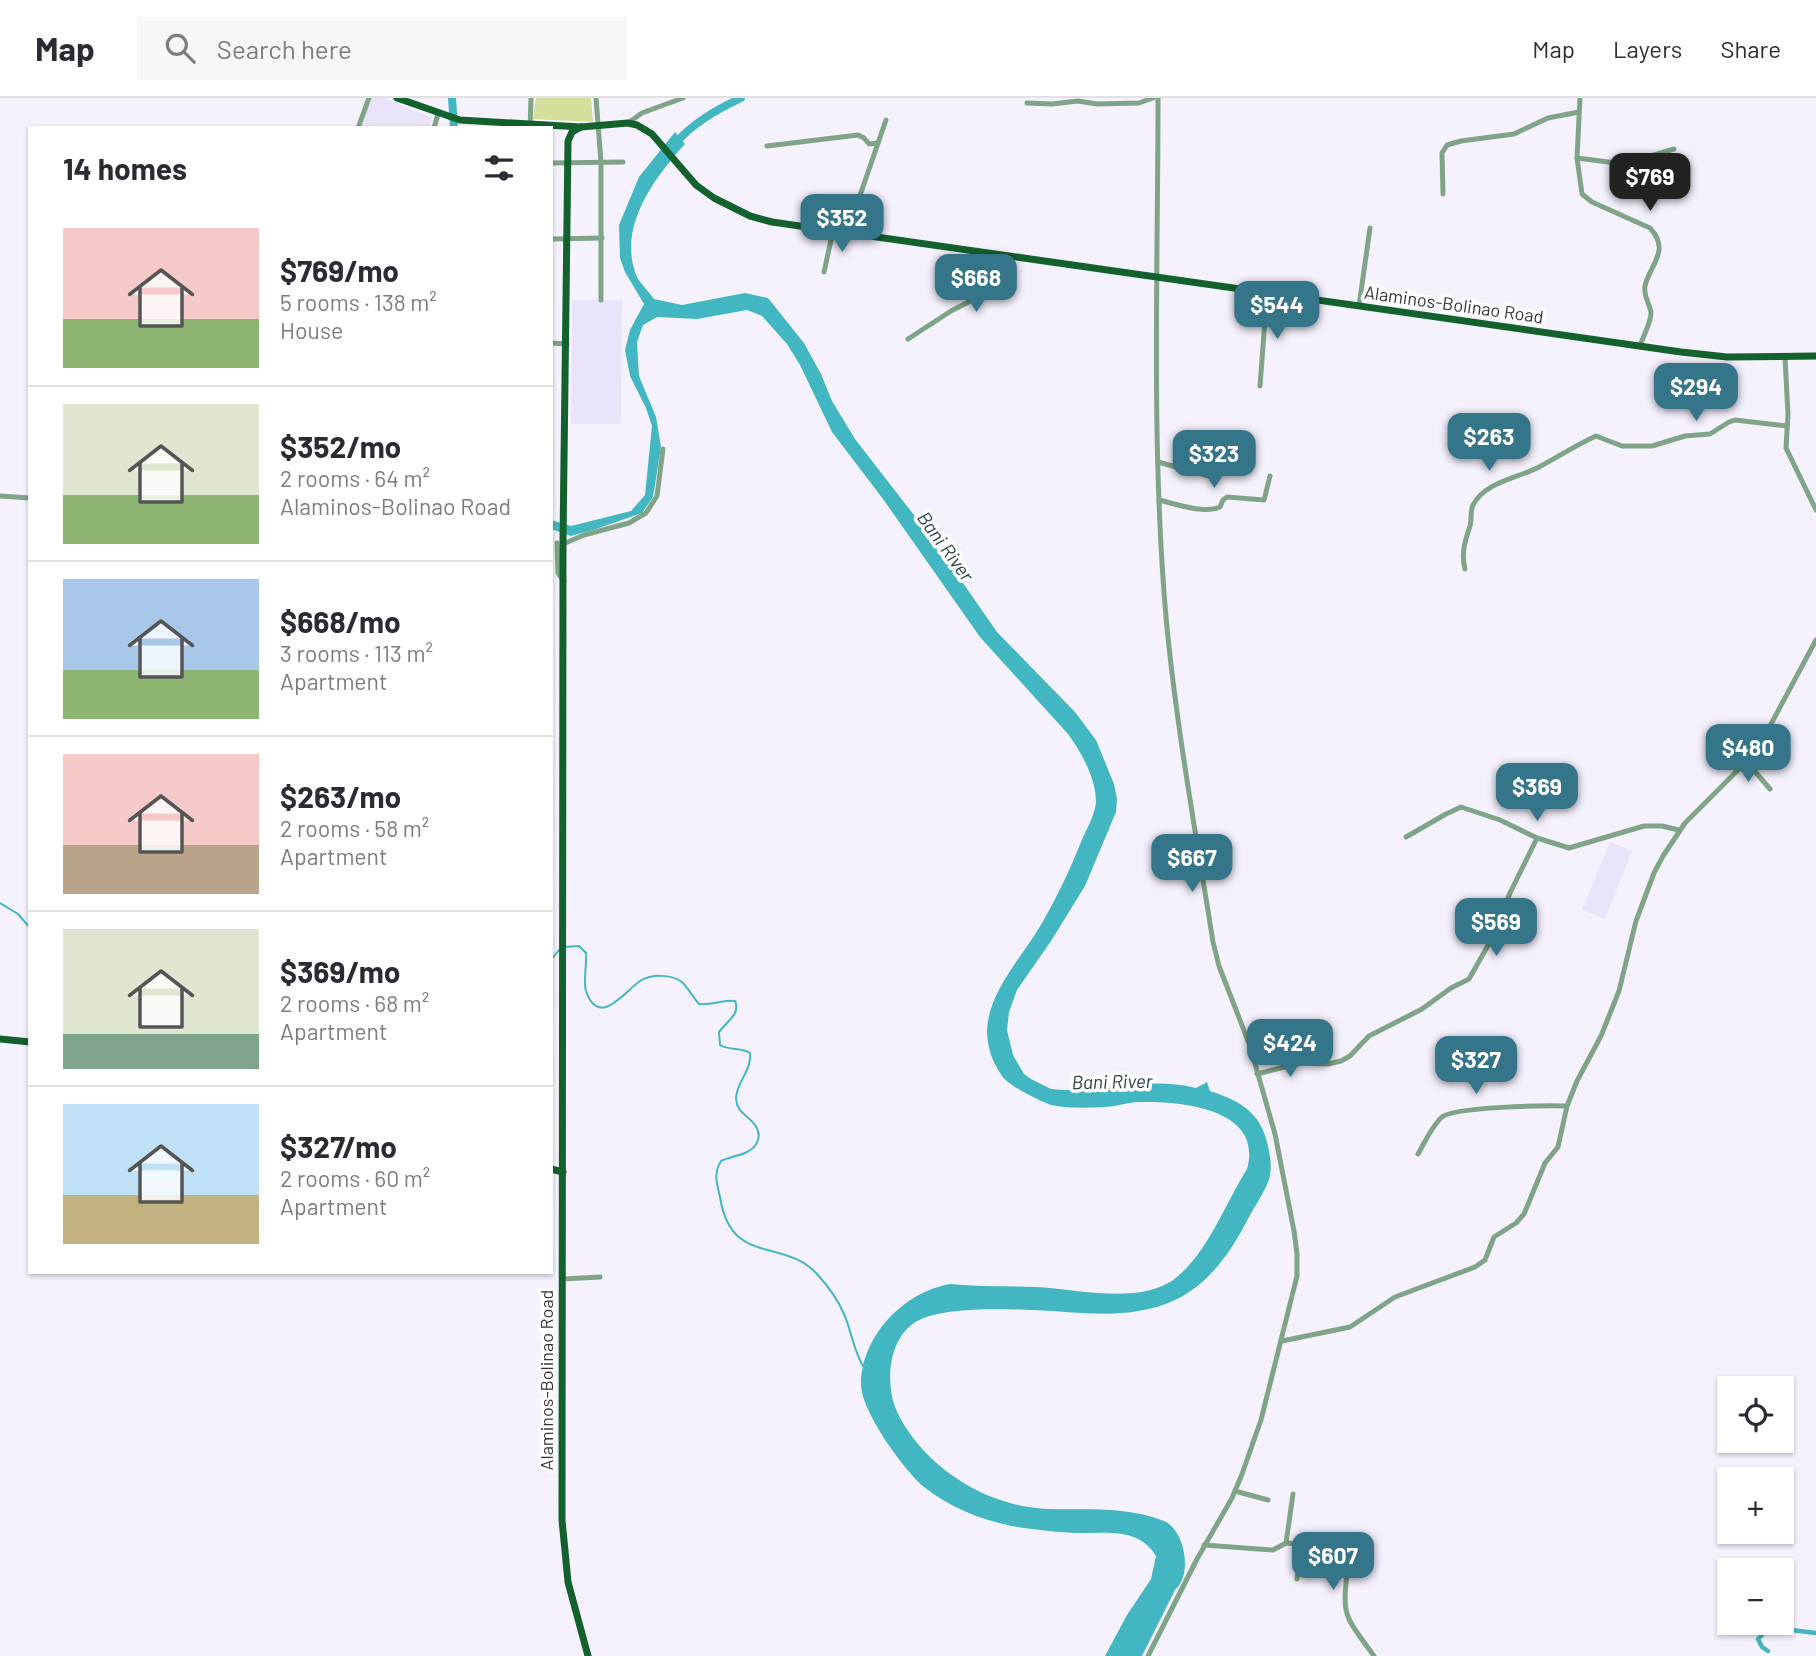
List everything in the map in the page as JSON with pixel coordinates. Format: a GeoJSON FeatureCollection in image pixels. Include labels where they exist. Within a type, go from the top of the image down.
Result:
{"type":"FeatureCollection","features":[{"type":"Feature","properties":{"kind":"main road"},"geometry":{"type":"LineString","coordinates":[[397,98],[460,120],[581,127],[628,123]]}},
{"type":"Feature","properties":{"kind":"main road","name":"Alaminos-Bolinao Road"},"geometry":{"type":"LineString","coordinates":[[628,123],[646,130],[696,185],[714,198],[750,216],[772,222],[1640,346],[1727,357],[1816,356]]}},
{"type":"Feature","properties":{"kind":"main road"},"geometry":{"type":"LineString","coordinates":[[561,126],[568,141]]}},
{"type":"Feature","properties":{"kind":"main road"},"geometry":{"type":"LineString","coordinates":[[568,141],[573,131],[581,127]]}},
{"type":"Feature","properties":{"kind":"main road","name":"Alaminos-Bolinao Road"},"geometry":{"type":"LineString","coordinates":[[568,141],[567,344],[564,513],[561,542],[564,581],[562,1506],[568,1582],[588,1656]]}},
{"type":"Feature","properties":{"kind":"main road"},"geometry":{"type":"LineString","coordinates":[[0,1039],[28,1042]]}},
{"type":"Feature","properties":{"kind":"main road"},"geometry":{"type":"LineString","coordinates":[[553,1170],[563,1172]]}},
{"type":"Feature","properties":{"kind":"street"},"geometry":{"type":"LineString","coordinates":[[359,126],[369,98]]}},
{"type":"Feature","properties":{"kind":"street"},"geometry":{"type":"LineString","coordinates":[[530,126],[531,98]]}},
{"type":"Feature","properties":{"kind":"street"},"geometry":{"type":"LineString","coordinates":[[596,98],[601,162],[601,300]]}},
{"type":"Feature","properties":{"kind":"street"},"geometry":{"type":"LineString","coordinates":[[628,123],[642,113],[683,98]]}},
{"type":"Feature","properties":{"kind":"street"},"geometry":{"type":"LineString","coordinates":[[1027,103],[1139,103],[1155,98],[1156,417],[1170,651],[1213,942],[1219,966],[1250,1046],[1275,1134],[1297,1254],[1297,1276],[1282,1341],[1261,1420],[1235,1491],[1204,1545],[1148,1656]]}},
{"type":"Feature","properties":{"kind":"street"},"geometry":{"type":"LineString","coordinates":[[1580,98],[1577,158],[1582,194],[1592,202],[1650,228],[1657,240],[1657,260],[1645,289],[1650,317],[1640,346]]}},
{"type":"Feature","properties":{"kind":"street"},"geometry":{"type":"LineString","coordinates":[[1443,194],[1442,153],[1447,145],[1514,134],[1548,118],[1579,112]]}},
{"type":"Feature","properties":{"kind":"street"},"geometry":{"type":"LineString","coordinates":[[435,126],[439,114]]}},
{"type":"Feature","properties":{"kind":"street"},"geometry":{"type":"LineString","coordinates":[[847,233],[886,120]]}},
{"type":"Feature","properties":{"kind":"street"},"geometry":{"type":"LineString","coordinates":[[767,146],[858,135],[869,144],[878,143]]}},
{"type":"Feature","properties":{"kind":"street"},"geometry":{"type":"LineString","coordinates":[[1577,158],[1624,163],[1674,149]]}},
{"type":"Feature","properties":{"kind":"street"},"geometry":{"type":"LineString","coordinates":[[553,163],[623,162]]}},
{"type":"Feature","properties":{"kind":"street"},"geometry":{"type":"LineString","coordinates":[[1359,306],[1370,228]]}},
{"type":"Feature","properties":{"kind":"street"},"geometry":{"type":"LineString","coordinates":[[824,272],[833,231]]}},
{"type":"Feature","properties":{"kind":"street"},"geometry":{"type":"LineString","coordinates":[[553,239],[602,238]]}},
{"type":"Feature","properties":{"kind":"street"},"geometry":{"type":"LineString","coordinates":[[908,339],[980,296],[987,252]]}},
{"type":"Feature","properties":{"kind":"street"},"geometry":{"type":"LineString","coordinates":[[1260,386],[1267,293]]}},
{"type":"Feature","properties":{"kind":"street"},"geometry":{"type":"LineString","coordinates":[[553,343],[567,344]]}},
{"type":"Feature","properties":{"kind":"street"},"geometry":{"type":"LineString","coordinates":[[1785,358],[1786,448],[1816,510]]}},
{"type":"Feature","properties":{"kind":"street"},"geometry":{"type":"LineString","coordinates":[[1465,569],[1462,553],[1475,502],[1491,487],[1534,470],[1586,440],[1597,436],[1622,446],[1652,446],[1685,436],[1710,434],[1735,420],[1787,426]]}},
{"type":"Feature","properties":{"kind":"street"},"geometry":{"type":"LineString","coordinates":[[561,542],[629,523],[646,513],[657,496],[663,449]]}},
{"type":"Feature","properties":{"kind":"street"},"geometry":{"type":"LineString","coordinates":[[1158,463],[1213,477]]}},
{"type":"Feature","properties":{"kind":"street"},"geometry":{"type":"LineString","coordinates":[[1159,500],[1173,505],[1212,510],[1220,507],[1227,498],[1264,500],[1270,476]]}},
{"type":"Feature","properties":{"kind":"street"},"geometry":{"type":"LineString","coordinates":[[0,496],[28,498]]}},
{"type":"Feature","properties":{"kind":"street"},"geometry":{"type":"LineString","coordinates":[[1282,1341],[1350,1327],[1395,1297],[1430,1286],[1481,1264],[1494,1237],[1516,1223],[1524,1214],[1545,1163],[1555,1153],[1560,1142],[1567,1106],[1601,1036],[1619,991],[1636,920],[1654,873],[1679,830],[1756,752],[1816,639]]}},
{"type":"Feature","properties":{"kind":"street"},"geometry":{"type":"LineString","coordinates":[[1746,761],[1770,789]]}},
{"type":"Feature","properties":{"kind":"street"},"geometry":{"type":"LineString","coordinates":[[1406,837],[1461,807],[1504,821],[1537,838],[1569,848],[1644,826],[1679,830]]}},
{"type":"Feature","properties":{"kind":"street"},"geometry":{"type":"LineString","coordinates":[[1257,1074],[1300,1063],[1328,1063],[1346,1059],[1369,1036],[1422,1009],[1469,979],[1495,933],[1510,893],[1537,838]]}},
{"type":"Feature","properties":{"kind":"street"},"geometry":{"type":"LineString","coordinates":[[1418,1154],[1440,1120],[1453,1112],[1567,1106]]}},
{"type":"Feature","properties":{"kind":"street"},"geometry":{"type":"LineString","coordinates":[[562,1279],[600,1277]]}},
{"type":"Feature","properties":{"kind":"street"},"geometry":{"type":"LineString","coordinates":[[1235,1491],[1268,1500]]}},
{"type":"Feature","properties":{"kind":"street"},"geometry":{"type":"LineString","coordinates":[[1286,1543],[1293,1494]]}},
{"type":"Feature","properties":{"kind":"street"},"geometry":{"type":"LineString","coordinates":[[1204,1545],[1273,1550],[1286,1543],[1297,1543],[1346,1548],[1348,1615],[1374,1656]]}},
{"type":"Feature","properties":{"kind":"street"},"geometry":{"type":"LineString","coordinates":[[1297,1543],[1300,1557],[1297,1579]]}},
{"type":"Feature","properties":{"kind":"shaded area"},"geometry":{"type":"Polygon","coordinates":[[[370,98],[385,98],[432,118],[430,126],[360,126],[370,98]]]}},
{"type":"Feature","properties":{"kind":"shaded area"},"geometry":{"type":"Polygon","coordinates":[[[572,300],[622,300],[621,424],[571,424],[572,300]]]}},
{"type":"Feature","properties":{"kind":"shaded area"},"geometry":{"type":"Polygon","coordinates":[[[1610,842],[1632,851],[1605,919],[1582,910],[1610,842]]]}},
{"type":"Feature","properties":{"kind":"green space"},"geometry":{"type":"Polygon","coordinates":[[[536,98],[591,98],[593,122],[533,119],[536,98]]]}},
{"type":"Feature","properties":{"kind":"water"},"geometry":{"type":"Polygon","coordinates":[[[675,132],[685,144],[662,172],[642,204],[631,240],[637,277],[654,299],[682,305],[745,293],[768,298],[804,343],[832,401],[855,439],[931,537],[997,632],[1075,712],[1096,740],[1114,784],[1116,812],[1085,886],[1017,990],[1009,1012],[1007,1030],[1013,1055],[1024,1074],[1051,1089],[1063,1090],[1146,1084],[1196,1088],[1207,1082],[1210,1091],[1233,1100],[1250,1112],[1257,1119],[1266,1139],[1271,1170],[1264,1192],[1218,1266],[1187,1293],[1158,1307],[1123,1313],[990,1309],[939,1314],[914,1323],[907,1329],[897,1344],[891,1362],[892,1399],[904,1424],[927,1454],[968,1485],[998,1499],[1032,1507],[1122,1511],[1150,1516],[1164,1521],[1177,1533],[1184,1553],[1184,1574],[1142,1656],[1105,1656],[1127,1615],[1151,1579],[1156,1556],[1149,1546],[1140,1540],[1120,1534],[1059,1532],[1003,1524],[961,1510],[936,1496],[915,1479],[875,1424],[863,1395],[863,1366],[877,1333],[902,1306],[917,1296],[950,1284],[1036,1287],[1109,1294],[1146,1291],[1163,1286],[1188,1266],[1207,1240],[1247,1169],[1249,1149],[1243,1133],[1232,1121],[1197,1107],[1158,1102],[1075,1108],[1051,1105],[1025,1093],[1002,1076],[991,1054],[987,1033],[990,1014],[996,995],[1058,893],[1094,812],[1096,802],[1091,775],[1068,734],[980,637],[883,499],[832,432],[800,365],[787,344],[762,316],[747,310],[697,319],[657,317],[643,325],[637,342],[639,376],[656,417],[661,447],[653,497],[642,513],[596,529],[571,536],[553,530],[553,521],[571,526],[631,511],[645,495],[652,426],[630,376],[625,350],[630,330],[644,304],[620,258],[619,225],[639,177],[675,132]]]}},
{"type":"Feature","properties":{"kind":"waterway"},"geometry":{"type":"LineString","coordinates":[[452,98],[454,126]]}},
{"type":"Feature","properties":{"kind":"waterway","name":"Bani River"},"geometry":{"type":"LineString","coordinates":[[673,146],[704,118],[741,98]]}},
{"type":"Feature","properties":{"kind":"waterway"},"geometry":{"type":"LineString","coordinates":[[0,903],[18,914],[28,926]]}},
{"type":"Feature","properties":{"kind":"waterway"},"geometry":{"type":"LineString","coordinates":[[564,947],[579,946],[586,953],[586,991],[591,1002],[598,1007],[612,1004],[640,981],[661,976],[682,982],[699,1004],[735,1001],[734,1014],[719,1032],[720,1045],[750,1053],[749,1065],[738,1087],[736,1099],[741,1111],[755,1125],[759,1137],[751,1150],[721,1161],[716,1174],[726,1219],[735,1233],[747,1242],[789,1256],[804,1263],[817,1274],[842,1309],[858,1357],[865,1369]]}},
{"type":"Feature","properties":{"kind":"waterway"},"geometry":{"type":"LineString","coordinates":[[553,958],[559,950]]}},
{"type":"Feature","properties":{"kind":"waterway"},"geometry":{"type":"LineString","coordinates":[[1768,1651],[1758,1639],[1768,1624],[1783,1629],[1816,1633]]}}]}
